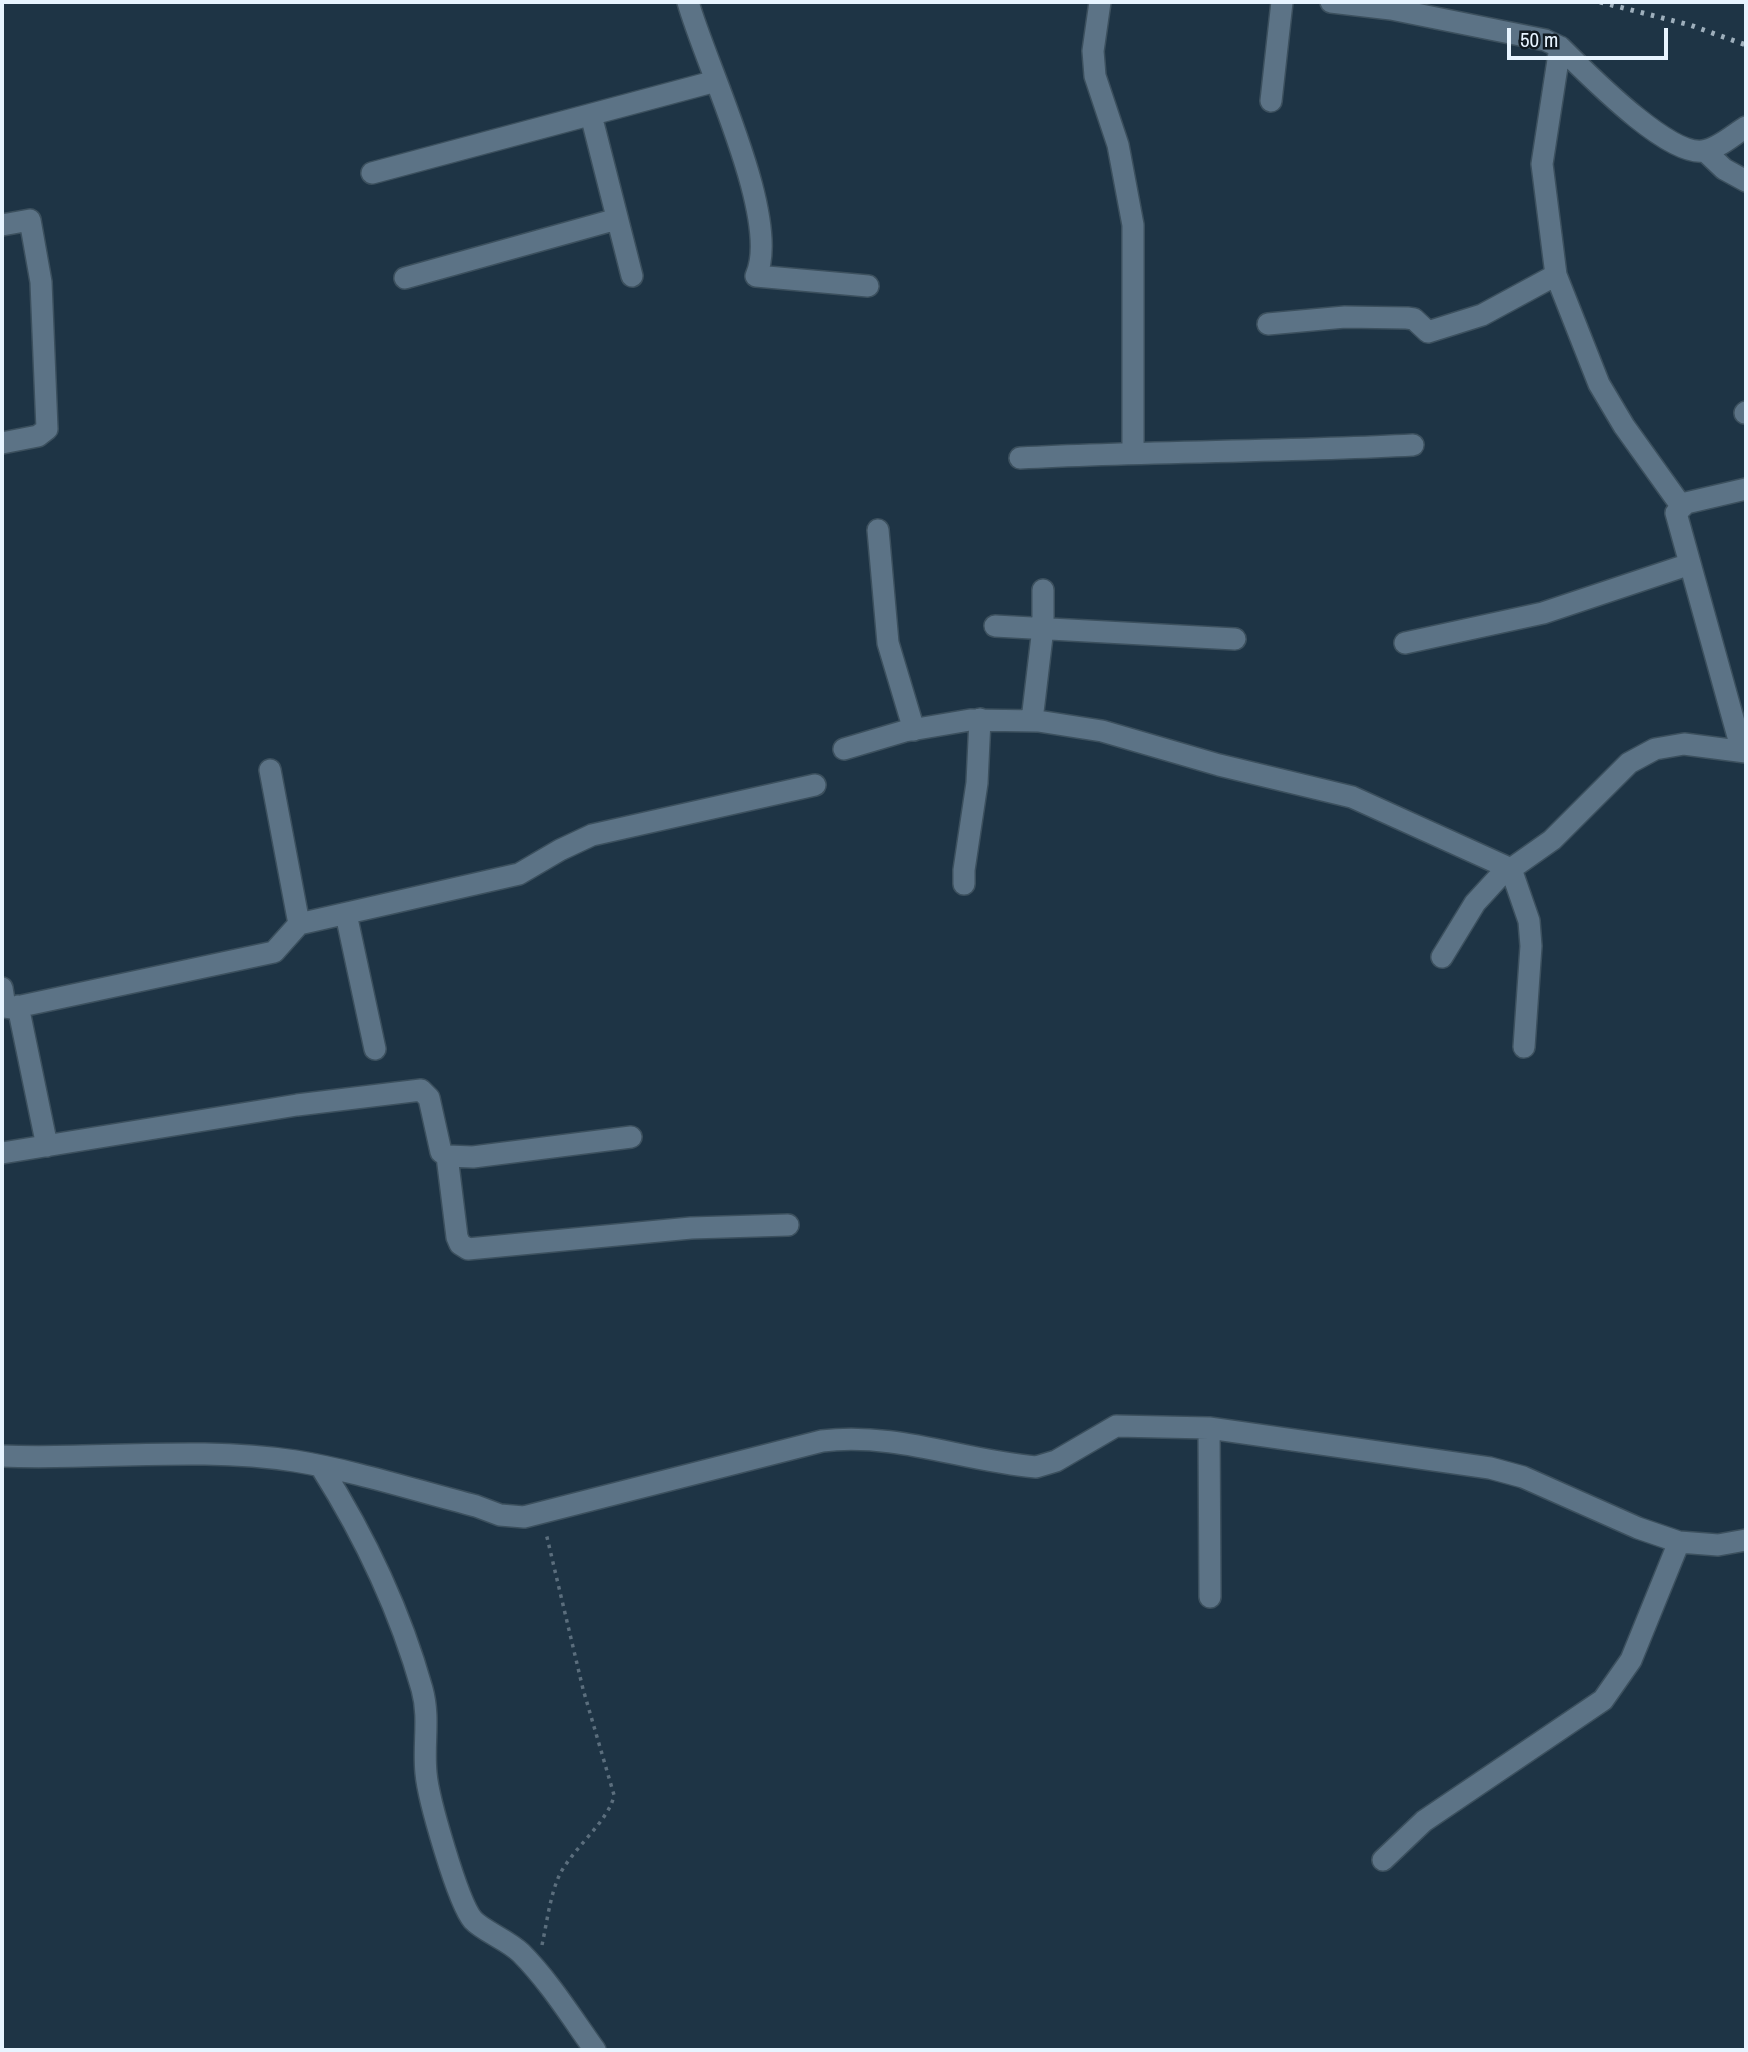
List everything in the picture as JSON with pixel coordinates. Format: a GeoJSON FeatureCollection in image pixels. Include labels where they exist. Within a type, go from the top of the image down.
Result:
{"type":"FeatureCollection","features":[{"type":"Feature","properties":{"kind":"street"},"geometry":{"type":"LineString","coordinates":[[688,2],[759,211],[762,237],[756,276],[868,286]]}},
{"type":"Feature","properties":{"kind":"street"},"geometry":{"type":"LineString","coordinates":[[1100,2],[1093,51],[1095,76],[1118,145],[1133,225],[1133,452]]}},
{"type":"Feature","properties":{"kind":"street"},"geometry":{"type":"LineString","coordinates":[[1271,101],[1282,2]]}},
{"type":"Feature","properties":{"kind":"street"},"geometry":{"type":"LineString","coordinates":[[1331,2],[1391,9],[1507,30],[1560,47],[1663,139],[1692,152],[1705,151],[1746,127]]}},
{"type":"Feature","properties":{"kind":"street"},"geometry":{"type":"LineString","coordinates":[[1560,47],[1542,164],[1556,275],[1599,384],[1624,426],[1682,507]]}},
{"type":"Feature","properties":{"kind":"street"},"geometry":{"type":"LineString","coordinates":[[372,173],[716,81]]}},
{"type":"Feature","properties":{"kind":"street"},"geometry":{"type":"LineString","coordinates":[[591,115],[632,276]]}},
{"type":"Feature","properties":{"kind":"street"},"geometry":{"type":"LineString","coordinates":[[1705,151],[1724,169],[1746,181]]}},
{"type":"Feature","properties":{"kind":"street"},"geometry":{"type":"LineString","coordinates":[[405,278],[617,219]]}},
{"type":"Feature","properties":{"kind":"street"},"geometry":{"type":"LineString","coordinates":[[2,225],[30,220],[41,282],[47,429],[38,436],[2,443]]}},
{"type":"Feature","properties":{"kind":"street"},"geometry":{"type":"LineString","coordinates":[[1268,324],[1345,317],[1407,318],[1414,319],[1428,332],[1482,315],[1556,275]]}},
{"type":"Feature","properties":{"kind":"street"},"geometry":{"type":"LineString","coordinates":[[1020,458],[1133,452],[1269,453],[1413,445]]}},
{"type":"Feature","properties":{"kind":"street"},"geometry":{"type":"LineString","coordinates":[[1441,957],[1475,903],[1498,878],[1552,840],[1629,763],[1655,749],[1684,744],[1744,751],[1676,513],[1682,507],[1712,495],[1746,489]]}},
{"type":"Feature","properties":{"kind":"street"},"geometry":{"type":"LineString","coordinates":[[878,530],[888,643],[914,730]]}},
{"type":"Feature","properties":{"kind":"street"},"geometry":{"type":"LineString","coordinates":[[1405,643],[1543,613],[1690,564]]}},
{"type":"Feature","properties":{"kind":"street"},"geometry":{"type":"LineString","coordinates":[[1032,720],[1043,628],[1043,590]]}},
{"type":"Feature","properties":{"kind":"street"},"geometry":{"type":"LineString","coordinates":[[995,626],[1236,639]]}},
{"type":"Feature","properties":{"kind":"street"},"geometry":{"type":"LineString","coordinates":[[964,884],[977,783],[980,719]]}},
{"type":"Feature","properties":{"kind":"street"},"geometry":{"type":"LineString","coordinates":[[844,749],[914,730],[980,719],[1032,720],[1101,731],[1219,765],[1352,797],[1511,870],[1530,922],[1531,946],[1524,1047]]}},
{"type":"Feature","properties":{"kind":"street"},"geometry":{"type":"LineString","coordinates":[[270,770],[299,924]]}},
{"type":"Feature","properties":{"kind":"street"},"geometry":{"type":"LineString","coordinates":[[47,1146],[7,1002],[274,952],[299,924],[519,874],[560,849],[592,835],[815,785]]}},
{"type":"Feature","properties":{"kind":"street"},"geometry":{"type":"LineString","coordinates":[[346,914],[375,1049]]}},
{"type":"Feature","properties":{"kind":"street"},"geometry":{"type":"LineString","coordinates":[[2,1153],[298,1105],[421,1090],[429,1098],[441,1152],[447,1156],[472,1157],[631,1137]]}},
{"type":"Feature","properties":{"kind":"street"},"geometry":{"type":"LineString","coordinates":[[447,1156],[457,1237],[460,1244],[468,1249],[691,1228],[788,1225]]}},
{"type":"Feature","properties":{"kind":"street"},"geometry":{"type":"LineString","coordinates":[[2,1457],[70,1459],[167,1454],[274,1459],[321,1467],[477,1506],[500,1515],[524,1517],[822,1441],[870,1438],[911,1443],[1036,1467],[1056,1461],[1116,1426],[1209,1428],[1490,1468],[1523,1476],[1638,1528],[1679,1542],[1718,1545],[1746,1540]]}},
{"type":"Feature","properties":{"kind":"street"},"geometry":{"type":"LineString","coordinates":[[1209,1428],[1210,1597]]}},
{"type":"Feature","properties":{"kind":"street"},"geometry":{"type":"LineString","coordinates":[[321,1467],[359,1532],[380,1576],[421,1688],[428,1714],[426,1774],[430,1796],[442,1844],[473,1920],[506,1940],[541,1977],[595,2050]]}},
{"type":"Feature","properties":{"kind":"street"},"geometry":{"type":"LineString","coordinates":[[1383,1860],[1424,1821],[1603,1700],[1631,1660],[1679,1542]]}},
{"type":"Feature","properties":{"kind":"path"},"geometry":{"type":"LineString","coordinates":[[541,1977],[542,1944],[559,1876],[582,1841],[608,1810],[614,1795],[566,1622],[542,1513]]}},
{"type":"Feature","properties":{"kind":"railway"},"geometry":{"type":"LineString","coordinates":[[1600,2],[1690,25],[1746,45]]}}]}
